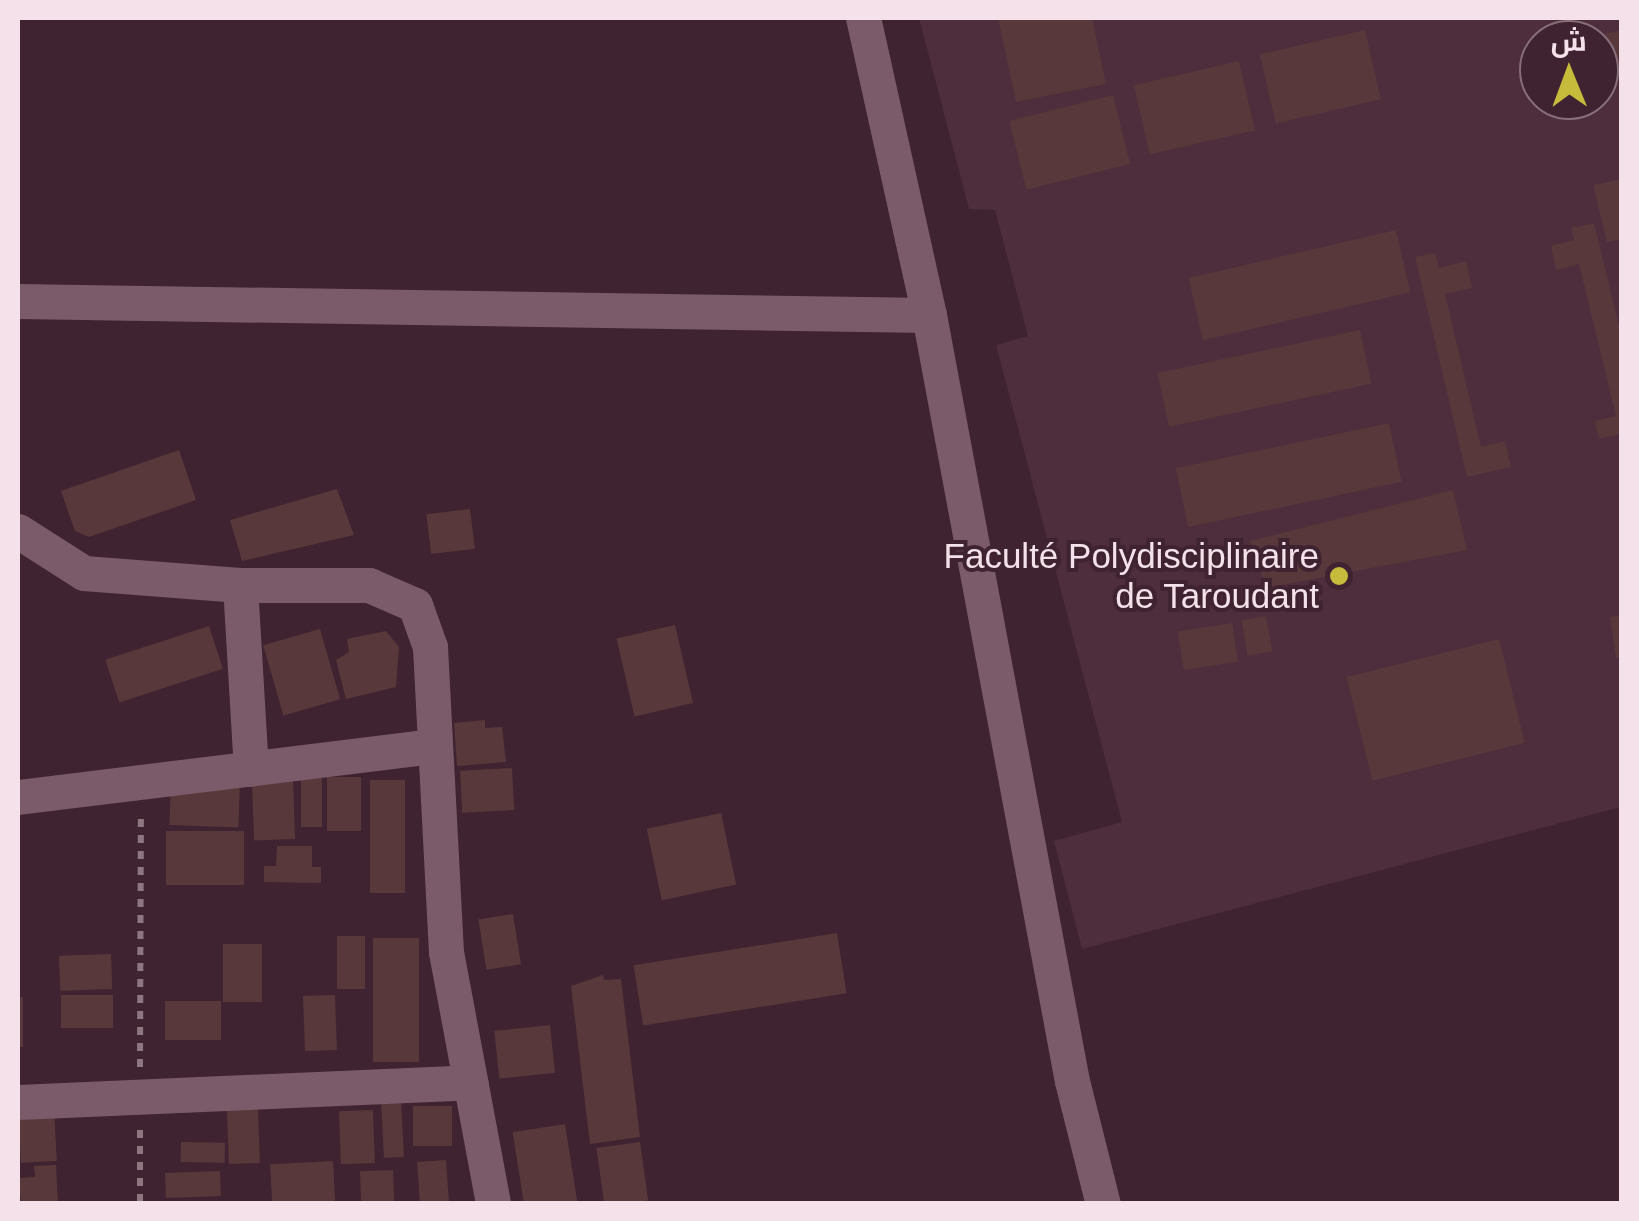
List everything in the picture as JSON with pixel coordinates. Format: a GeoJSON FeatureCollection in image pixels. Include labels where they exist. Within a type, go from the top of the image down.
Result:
{"type":"FeatureCollection","features":[{"type":"Feature","properties":{"kind":"street"},"geometry":{"type":"LineString","coordinates":[[863,18],[929,315],[1072,1081],[1103,1204]]}},
{"type":"Feature","properties":{"kind":"street"},"geometry":{"type":"LineString","coordinates":[[18,301],[929,315]]}},
{"type":"Feature","properties":{"kind":"street"},"geometry":{"type":"LineString","coordinates":[[18,531],[84,573],[240,585],[370,585],[406,597],[425,622],[430,647],[432,746],[446,952],[493,1204]]}},
{"type":"Feature","properties":{"kind":"street"},"geometry":{"type":"LineString","coordinates":[[240,585],[250,769]]}},
{"type":"Feature","properties":{"kind":"street"},"geometry":{"type":"LineString","coordinates":[[18,797],[432,746]]}},
{"type":"Feature","properties":{"kind":"street"},"geometry":{"type":"LineString","coordinates":[[18,1102],[471,1082]]}},
{"type":"Feature","properties":{"kind":"path"},"geometry":{"type":"LineString","coordinates":[[140,1204],[141,782]]}},
{"type":"Feature","properties":{"kind":"shaded area","name":"Faculté Polydisciplinaire de Taroudant"},"geometry":{"type":"Polygon","coordinates":[[[919,18],[1621,18],[1621,807],[1082,949],[1054,841],[1122,822],[996,345],[1028,336],[995,210],[969,209],[919,18]]]}},
{"type":"Feature","properties":{"kind":"building"},"geometry":{"type":"Polygon","coordinates":[[[998,18],[1092,18],[1106,84],[1016,102],[998,18]]]}},
{"type":"Feature","properties":{"kind":"building"},"geometry":{"type":"Polygon","coordinates":[[[1365,30],[1381,99],[1276,123],[1260,54],[1365,30]]]}},
{"type":"Feature","properties":{"kind":"building"},"geometry":{"type":"Polygon","coordinates":[[[1622,30],[1619,78],[1619,31],[1622,30]]]}},
{"type":"Feature","properties":{"kind":"building"},"geometry":{"type":"Polygon","coordinates":[[[1239,61],[1255,130],[1150,154],[1134,85],[1239,61]]]}},
{"type":"Feature","properties":{"kind":"building"},"geometry":{"type":"Polygon","coordinates":[[[1113,95],[1130,164],[1026,190],[1009,121],[1113,95]]]}},
{"type":"Feature","properties":{"kind":"building"},"geometry":{"type":"Polygon","coordinates":[[[1622,179],[1622,239],[1607,242],[1593,185],[1622,179]]]}},
{"type":"Feature","properties":{"kind":"building"},"geometry":{"type":"Polygon","coordinates":[[[1594,223],[1622,338],[1622,434],[1599,439],[1595,421],[1616,416],[1579,264],[1556,270],[1551,246],[1574,240],[1571,228],[1594,223]]]}},
{"type":"Feature","properties":{"kind":"building"},"geometry":{"type":"Polygon","coordinates":[[[1396,230],[1410,292],[1203,340],[1188,278],[1396,230]]]}},
{"type":"Feature","properties":{"kind":"building"},"geometry":{"type":"Polygon","coordinates":[[[1435,253],[1439,268],[1466,261],[1472,288],[1445,294],[1481,447],[1505,441],[1511,467],[1467,477],[1415,257],[1435,253]]]}},
{"type":"Feature","properties":{"kind":"building"},"geometry":{"type":"Polygon","coordinates":[[[1360,330],[1371,384],[1169,427],[1158,373],[1360,330]]]}},
{"type":"Feature","properties":{"kind":"building"},"geometry":{"type":"Polygon","coordinates":[[[1389,423],[1401,482],[1188,527],[1176,468],[1389,423]]]}},
{"type":"Feature","properties":{"kind":"building"},"geometry":{"type":"Polygon","coordinates":[[[179,450],[196,500],[89,537],[75,531],[61,491],[179,450]]]}},
{"type":"Feature","properties":{"kind":"building"},"geometry":{"type":"Polygon","coordinates":[[[337,489],[354,535],[242,561],[230,520],[337,489]]]}},
{"type":"Feature","properties":{"kind":"building"},"geometry":{"type":"Polygon","coordinates":[[[1453,490],[1467,550],[1266,588],[1250,541],[1453,490]]]}},
{"type":"Feature","properties":{"kind":"building"},"geometry":{"type":"Polygon","coordinates":[[[470,509],[475,549],[431,554],[426,514],[470,509]]]}},
{"type":"Feature","properties":{"kind":"building"},"geometry":{"type":"Polygon","coordinates":[[[1622,615],[1622,657],[1616,658],[1610,617],[1622,615]]]}},
{"type":"Feature","properties":{"kind":"building"},"geometry":{"type":"Polygon","coordinates":[[[1266,616],[1272,651],[1248,656],[1241,620],[1266,616]]]}},
{"type":"Feature","properties":{"kind":"building"},"geometry":{"type":"Polygon","coordinates":[[[1232,623],[1238,662],[1184,670],[1178,632],[1232,623]]]}},
{"type":"Feature","properties":{"kind":"building"},"geometry":{"type":"Polygon","coordinates":[[[675,625],[693,703],[635,716],[617,638],[675,625]]]}},
{"type":"Feature","properties":{"kind":"building"},"geometry":{"type":"Polygon","coordinates":[[[209,626],[223,669],[119,702],[105,660],[209,626]]]}},
{"type":"Feature","properties":{"kind":"building"},"geometry":{"type":"Polygon","coordinates":[[[320,629],[340,699],[283,715],[263,645],[320,629]]]}},
{"type":"Feature","properties":{"kind":"building"},"geometry":{"type":"Polygon","coordinates":[[[386,631],[399,647],[396,687],[346,699],[336,660],[349,652],[347,639],[386,631]]]}},
{"type":"Feature","properties":{"kind":"building"},"geometry":{"type":"Polygon","coordinates":[[[1499,639],[1525,743],[1373,781],[1347,677],[1499,639]]]}},
{"type":"Feature","properties":{"kind":"building"},"geometry":{"type":"Polygon","coordinates":[[[485,720],[485,728],[502,727],[506,762],[457,766],[454,723],[485,720]]]}},
{"type":"Feature","properties":{"kind":"building"},"geometry":{"type":"Polygon","coordinates":[[[512,768],[514,810],[462,813],[460,771],[512,768]]]}},
{"type":"Feature","properties":{"kind":"building"},"geometry":{"type":"Polygon","coordinates":[[[301,776],[322,776],[322,827],[301,827],[301,776]]]}},
{"type":"Feature","properties":{"kind":"building"},"geometry":{"type":"Polygon","coordinates":[[[327,777],[361,777],[361,831],[327,831],[327,777]]]}},
{"type":"Feature","properties":{"kind":"building"},"geometry":{"type":"Polygon","coordinates":[[[293,779],[295,839],[254,840],[252,780],[293,779]]]}},
{"type":"Feature","properties":{"kind":"building"},"geometry":{"type":"Polygon","coordinates":[[[171,780],[240,782],[238,827],[169,825],[171,780]]]}},
{"type":"Feature","properties":{"kind":"building"},"geometry":{"type":"Polygon","coordinates":[[[370,780],[405,780],[405,893],[370,893],[370,780]]]}},
{"type":"Feature","properties":{"kind":"building"},"geometry":{"type":"Polygon","coordinates":[[[721,813],[736,884],[662,900],[647,829],[721,813]]]}},
{"type":"Feature","properties":{"kind":"building"},"geometry":{"type":"Polygon","coordinates":[[[166,831],[244,831],[244,885],[166,885],[166,831]]]}},
{"type":"Feature","properties":{"kind":"building"},"geometry":{"type":"Polygon","coordinates":[[[277,846],[312,846],[312,867],[321,867],[321,883],[264,882],[264,866],[276,866],[277,846]]]}},
{"type":"Feature","properties":{"kind":"building"},"geometry":{"type":"Polygon","coordinates":[[[513,914],[521,964],[486,970],[478,919],[513,914]]]}},
{"type":"Feature","properties":{"kind":"building"},"geometry":{"type":"Polygon","coordinates":[[[837,933],[847,993],[643,1025],[634,965],[837,933]]]}},
{"type":"Feature","properties":{"kind":"building"},"geometry":{"type":"Polygon","coordinates":[[[337,936],[365,936],[365,989],[337,989],[337,936]]]}},
{"type":"Feature","properties":{"kind":"building"},"geometry":{"type":"Polygon","coordinates":[[[373,938],[419,938],[419,1062],[373,1062],[373,938]]]}},
{"type":"Feature","properties":{"kind":"building"},"geometry":{"type":"Polygon","coordinates":[[[223,944],[262,944],[262,1002],[223,1002],[223,944]]]}},
{"type":"Feature","properties":{"kind":"building"},"geometry":{"type":"Polygon","coordinates":[[[111,954],[112,989],[60,991],[59,956],[111,954]]]}},
{"type":"Feature","properties":{"kind":"building"},"geometry":{"type":"Polygon","coordinates":[[[603,975],[604,980],[621,979],[640,1137],[590,1144],[571,986],[603,975]]]}},
{"type":"Feature","properties":{"kind":"building"},"geometry":{"type":"Polygon","coordinates":[[[61,995],[113,995],[113,1028],[61,1028],[61,995]]]}},
{"type":"Feature","properties":{"kind":"building"},"geometry":{"type":"Polygon","coordinates":[[[335,995],[337,1050],[305,1051],[303,996],[335,995]]]}},
{"type":"Feature","properties":{"kind":"building"},"geometry":{"type":"Polygon","coordinates":[[[18,997],[23,997],[23,1047],[18,1047],[18,997]]]}},
{"type":"Feature","properties":{"kind":"building"},"geometry":{"type":"Polygon","coordinates":[[[165,1001],[221,1001],[221,1040],[165,1040],[165,1001]]]}},
{"type":"Feature","properties":{"kind":"building"},"geometry":{"type":"Polygon","coordinates":[[[550,1025],[555,1073],[499,1079],[494,1031],[550,1025]]]}},
{"type":"Feature","properties":{"kind":"building"},"geometry":{"type":"Polygon","coordinates":[[[401,1100],[404,1157],[384,1158],[381,1101],[401,1100]]]}},
{"type":"Feature","properties":{"kind":"building"},"geometry":{"type":"Polygon","coordinates":[[[413,1106],[452,1106],[452,1146],[413,1146],[413,1106]]]}},
{"type":"Feature","properties":{"kind":"building"},"geometry":{"type":"Polygon","coordinates":[[[54,1108],[57,1161],[21,1163],[18,1110],[54,1108]]]}},
{"type":"Feature","properties":{"kind":"building"},"geometry":{"type":"Polygon","coordinates":[[[258,1109],[260,1163],[229,1164],[227,1110],[258,1109]]]}},
{"type":"Feature","properties":{"kind":"building"},"geometry":{"type":"Polygon","coordinates":[[[373,1110],[375,1163],[341,1164],[339,1111],[373,1110]]]}},
{"type":"Feature","properties":{"kind":"building"},"geometry":{"type":"Polygon","coordinates":[[[565,1124],[578,1204],[524,1204],[513,1132],[565,1124]]]}},
{"type":"Feature","properties":{"kind":"building"},"geometry":{"type":"Polygon","coordinates":[[[181,1142],[225,1143],[225,1163],[181,1162],[181,1142]]]}},
{"type":"Feature","properties":{"kind":"building"},"geometry":{"type":"Polygon","coordinates":[[[640,1142],[648,1200],[604,1204],[596,1148],[640,1142]]]}},
{"type":"Feature","properties":{"kind":"building"},"geometry":{"type":"Polygon","coordinates":[[[446,1160],[449,1204],[420,1204],[417,1162],[446,1160]]]}},
{"type":"Feature","properties":{"kind":"building"},"geometry":{"type":"Polygon","coordinates":[[[333,1161],[335,1204],[272,1204],[270,1164],[333,1161]]]}},
{"type":"Feature","properties":{"kind":"building"},"geometry":{"type":"Polygon","coordinates":[[[56,1165],[58,1204],[21,1204],[19,1178],[35,1177],[34,1166],[56,1165]]]}},
{"type":"Feature","properties":{"kind":"building"},"geometry":{"type":"Polygon","coordinates":[[[393,1170],[394,1203],[361,1204],[360,1171],[393,1170]]]}},
{"type":"Feature","properties":{"kind":"building"},"geometry":{"type":"Polygon","coordinates":[[[220,1171],[221,1196],[166,1198],[165,1173],[220,1171]]]}},
{"type":"Feature","properties":{"kind":"place","name":"Faculté Polydisciplinaire de Taroudant"},"geometry":{"type":"Point","coordinates":[1339,576]}}]}
